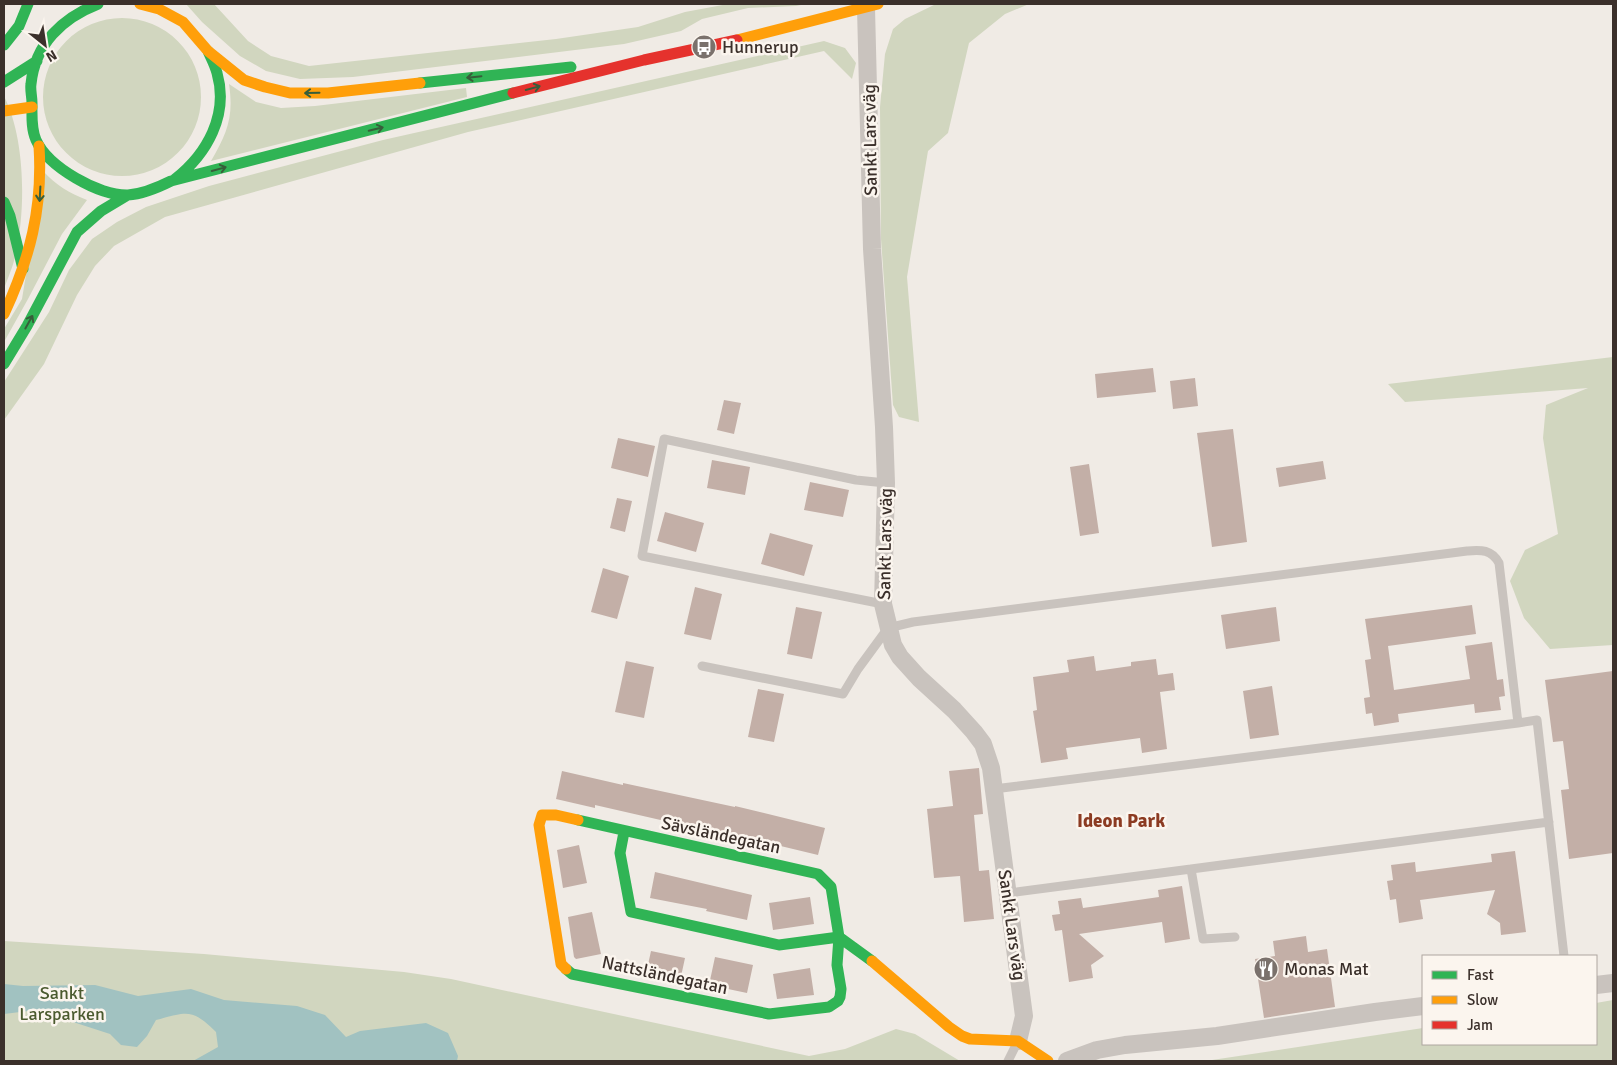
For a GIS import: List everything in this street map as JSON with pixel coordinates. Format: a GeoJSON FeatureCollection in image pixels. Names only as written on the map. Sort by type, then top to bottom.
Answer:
{"type":"FeatureCollection","features":[{"type":"Feature","properties":{"kind":"main road"},"geometry":{"type":"LineString","coordinates":[[4,45],[26,14],[28,4]]}},
{"type":"Feature","properties":{"kind":"main road"},"geometry":{"type":"LineString","coordinates":[[4,314],[23,269],[35,231],[39,206],[41,166],[39,146],[35,137],[31,84],[37,61],[47,40],[62,22],[82,9],[98,4]]}},
{"type":"Feature","properties":{"kind":"main road"},"geometry":{"type":"LineString","coordinates":[[140,4],[159,9],[183,22],[208,51],[244,80],[290,94],[328,93],[644,60]]}},
{"type":"Feature","properties":{"kind":"main road"},"geometry":{"type":"LineString","coordinates":[[171,181],[644,60],[737,40],[872,6]]}},
{"type":"Feature","properties":{"kind":"main road"},"geometry":{"type":"LineString","coordinates":[[4,364],[27,326],[77,232],[101,211],[126,196],[151,191],[171,181],[191,166],[206,146],[216,124],[220,99],[217,74],[208,51]]}},
{"type":"Feature","properties":{"kind":"main road"},"geometry":{"type":"LineString","coordinates":[[4,82],[37,61]]}},
{"type":"Feature","properties":{"kind":"main road"},"geometry":{"type":"LineString","coordinates":[[4,111],[32,107]]}},
{"type":"Feature","properties":{"kind":"main road"},"geometry":{"type":"LineString","coordinates":[[39,146],[65,172],[104,190],[126,196]]}},
{"type":"Feature","properties":{"kind":"main road"},"geometry":{"type":"LineString","coordinates":[[4,202],[10,216],[23,269]]}},
{"type":"Feature","properties":{"kind":"main road","name":"Sävsländegatan"},"geometry":{"type":"LineString","coordinates":[[538,825],[542,815],[556,815],[624,832],[818,874],[831,888],[839,936]]}},
{"type":"Feature","properties":{"kind":"main road","name":"Nattsländegatan"},"geometry":{"type":"LineString","coordinates":[[538,825],[562,964],[572,974],[769,1014],[829,1007],[838,1001],[840,997],[841,989],[836,965],[839,936]]}},
{"type":"Feature","properties":{"kind":"main road"},"geometry":{"type":"LineString","coordinates":[[624,832],[620,854],[631,912],[778,945],[839,936],[866,955],[949,1027],[962,1036],[978,1040],[1018,1041],[1048,1061]]}},
{"type":"Feature","properties":{"kind":"street","name":"Sankt Lars väg"},"geometry":{"type":"LineString","coordinates":[[872,6],[872,249],[886,483],[883,604],[893,644],[900,656],[919,678],[954,710],[983,744],[991,768],[1024,1016],[1018,1041]]}},
{"type":"Feature","properties":{"kind":"street"},"geometry":{"type":"LineString","coordinates":[[1597,985],[1613,983]]}},
{"type":"Feature","properties":{"kind":"street"},"geometry":{"type":"LineString","coordinates":[[1067,1061],[1097,1050],[1125,1045],[1217,1036],[1422,1006]]}},
{"type":"Feature","properties":{"kind":"lane"},"geometry":{"type":"LineString","coordinates":[[883,604],[642,556],[664,439],[856,480],[886,483]]}},
{"type":"Feature","properties":{"kind":"lane"},"geometry":{"type":"LineString","coordinates":[[702,666],[843,694],[858,669],[888,628],[913,622],[1486,550],[1496,556],[1499,563],[1518,723]]}},
{"type":"Feature","properties":{"kind":"lane"},"geometry":{"type":"LineString","coordinates":[[994,789],[1538,720],[1564,955]]}},
{"type":"Feature","properties":{"kind":"lane"},"geometry":{"type":"LineString","coordinates":[[1008,894],[1549,822]]}},
{"type":"Feature","properties":{"kind":"lane"},"geometry":{"type":"LineString","coordinates":[[1191,869],[1203,939],[1235,937]]}},
{"type":"Feature","properties":{"kind":"lane"},"geometry":{"type":"LineString","coordinates":[[1008,1061],[1018,1041]]}},
{"type":"Feature","properties":{"kind":"green space"},"geometry":{"type":"Polygon","coordinates":[[[186,4],[214,4],[248,41],[271,56],[309,66],[556,39],[638,27],[685,12],[728,4],[806,4],[748,8],[702,19],[681,31],[624,44],[353,77],[300,79],[266,71],[240,56],[202,22],[186,4]]]}},
{"type":"Feature","properties":{"kind":"green space"},"geometry":{"type":"Polygon","coordinates":[[[936,4],[1029,4],[1005,14],[969,43],[948,133],[928,151],[907,277],[919,422],[899,417],[893,405],[881,239],[880,107],[885,54],[893,29],[905,19],[936,4]]]}},
{"type":"Feature","properties":{"kind":"green space"},"geometry":{"type":"Polygon","coordinates":[[[114,18],[130,18],[145,21],[159,27],[178,41],[188,53],[198,74],[201,97],[198,120],[188,141],[178,153],[166,163],[145,173],[130,176],[114,176],[99,173],[78,163],[56,141],[46,120],[43,105],[43,89],[46,74],[56,53],[78,31],[99,21],[114,18]]]}},
{"type":"Feature","properties":{"kind":"green space"},"geometry":{"type":"Polygon","coordinates":[[[824,41],[845,48],[856,63],[852,79],[824,51],[468,132],[165,217],[114,246],[95,266],[77,295],[44,364],[4,420],[4,382],[49,312],[69,270],[92,239],[117,222],[146,207],[209,186],[383,140],[824,41]]]}},
{"type":"Feature","properties":{"kind":"green space"},"geometry":{"type":"Polygon","coordinates":[[[229,84],[256,102],[281,108],[315,106],[466,88],[467,97],[211,161],[228,124],[231,106],[229,84]]]}},
{"type":"Feature","properties":{"kind":"green space"},"geometry":{"type":"Polygon","coordinates":[[[4,96],[11,113],[20,152],[22,194],[16,252],[4,289],[4,96]]]}},
{"type":"Feature","properties":{"kind":"green space"},"geometry":{"type":"Polygon","coordinates":[[[43,171],[63,188],[87,200],[62,234],[4,342],[4,329],[22,299],[43,171]]]}},
{"type":"Feature","properties":{"kind":"green space"},"geometry":{"type":"Polygon","coordinates":[[[1613,357],[1613,645],[1550,649],[1524,618],[1510,581],[1525,550],[1558,534],[1543,438],[1546,405],[1588,388],[1405,402],[1388,384],[1613,357]]]}},
{"type":"Feature","properties":{"kind":"green space","name":"Sankt Larsparken"},"geometry":{"type":"Polygon","coordinates":[[[4,941],[204,954],[404,972],[451,979],[809,1056],[845,1049],[896,1029],[915,1034],[960,1061],[4,1061],[4,941]]]}},
{"type":"Feature","properties":{"kind":"green space"},"geometry":{"type":"Polygon","coordinates":[[[1613,1000],[1613,1061],[1168,1061],[1212,1060],[1422,1028],[1422,1045],[1597,1045],[1597,1003],[1613,1000]]]}},
{"type":"Feature","properties":{"kind":"water"},"geometry":{"type":"Polygon","coordinates":[[[4,984],[23,986],[95,985],[138,996],[191,989],[224,1000],[297,1006],[325,1015],[346,1037],[360,1031],[426,1023],[448,1033],[458,1056],[457,1061],[193,1061],[218,1047],[216,1032],[208,1024],[195,1016],[182,1014],[156,1020],[147,1036],[137,1047],[121,1045],[110,1034],[36,1010],[4,1014],[4,984]]]}},
{"type":"Feature","properties":{"kind":"building"},"geometry":{"type":"Polygon","coordinates":[[[1153,368],[1156,392],[1097,398],[1095,374],[1153,368]]]}},
{"type":"Feature","properties":{"kind":"building"},"geometry":{"type":"Polygon","coordinates":[[[1195,378],[1198,406],[1173,409],[1170,381],[1195,378]]]}},
{"type":"Feature","properties":{"kind":"building"},"geometry":{"type":"Polygon","coordinates":[[[724,400],[741,403],[734,434],[717,430],[724,400]]]}},
{"type":"Feature","properties":{"kind":"building"},"geometry":{"type":"Polygon","coordinates":[[[1233,429],[1247,542],[1212,547],[1197,433],[1233,429]]]}},
{"type":"Feature","properties":{"kind":"building"},"geometry":{"type":"Polygon","coordinates":[[[618,438],[655,446],[648,477],[611,468],[618,438]]]}},
{"type":"Feature","properties":{"kind":"building"},"geometry":{"type":"Polygon","coordinates":[[[712,460],[750,467],[745,495],[707,488],[712,460]]]}},
{"type":"Feature","properties":{"kind":"building"},"geometry":{"type":"Polygon","coordinates":[[[1323,461],[1326,479],[1279,487],[1276,468],[1323,461]]]}},
{"type":"Feature","properties":{"kind":"building"},"geometry":{"type":"Polygon","coordinates":[[[1089,464],[1099,533],[1080,536],[1070,467],[1089,464]]]}},
{"type":"Feature","properties":{"kind":"building"},"geometry":{"type":"Polygon","coordinates":[[[810,482],[849,490],[843,517],[804,510],[810,482]]]}},
{"type":"Feature","properties":{"kind":"building"},"geometry":{"type":"Polygon","coordinates":[[[617,498],[632,501],[625,532],[610,528],[617,498]]]}},
{"type":"Feature","properties":{"kind":"building"},"geometry":{"type":"Polygon","coordinates":[[[665,512],[704,523],[696,552],[657,541],[665,512]]]}},
{"type":"Feature","properties":{"kind":"building"},"geometry":{"type":"Polygon","coordinates":[[[770,533],[813,545],[804,576],[761,564],[770,533]]]}},
{"type":"Feature","properties":{"kind":"building"},"geometry":{"type":"Polygon","coordinates":[[[603,568],[629,576],[617,619],[591,612],[603,568]]]}},
{"type":"Feature","properties":{"kind":"building"},"geometry":{"type":"Polygon","coordinates":[[[695,587],[722,594],[711,640],[684,634],[695,587]]]}},
{"type":"Feature","properties":{"kind":"building"},"geometry":{"type":"Polygon","coordinates":[[[1472,605],[1476,634],[1388,646],[1394,690],[1470,679],[1465,646],[1492,642],[1497,680],[1503,679],[1505,696],[1499,697],[1501,710],[1475,713],[1474,704],[1398,714],[1399,722],[1374,726],[1372,713],[1366,714],[1364,698],[1370,697],[1365,660],[1371,659],[1365,619],[1472,605]]]}},
{"type":"Feature","properties":{"kind":"building"},"geometry":{"type":"Polygon","coordinates":[[[796,607],[822,612],[812,659],[787,654],[796,607]]]}},
{"type":"Feature","properties":{"kind":"building"},"geometry":{"type":"Polygon","coordinates":[[[1276,607],[1280,641],[1226,649],[1221,615],[1276,607]]]}},
{"type":"Feature","properties":{"kind":"building"},"geometry":{"type":"Polygon","coordinates":[[[1094,656],[1096,671],[1131,666],[1131,662],[1156,659],[1158,675],[1173,673],[1175,690],[1160,692],[1167,749],[1142,753],[1140,738],[1066,748],[1068,759],[1041,763],[1033,711],[1037,710],[1033,677],[1069,672],[1067,660],[1094,656]]]}},
{"type":"Feature","properties":{"kind":"building"},"geometry":{"type":"Polygon","coordinates":[[[626,661],[654,667],[644,718],[615,712],[626,661]]]}},
{"type":"Feature","properties":{"kind":"building"},"geometry":{"type":"Polygon","coordinates":[[[1613,671],[1613,853],[1569,859],[1561,790],[1569,789],[1563,741],[1553,742],[1545,680],[1613,671]]]}},
{"type":"Feature","properties":{"kind":"building"},"geometry":{"type":"Polygon","coordinates":[[[1272,686],[1279,735],[1250,739],[1243,691],[1272,686]]]}},
{"type":"Feature","properties":{"kind":"building"},"geometry":{"type":"Polygon","coordinates":[[[758,689],[784,694],[774,742],[748,737],[758,689]]]}},
{"type":"Feature","properties":{"kind":"building"},"geometry":{"type":"Polygon","coordinates":[[[979,768],[983,814],[974,815],[979,871],[989,870],[994,919],[964,922],[960,876],[934,878],[927,809],[953,806],[949,771],[979,768]]]}},
{"type":"Feature","properties":{"kind":"building"},"geometry":{"type":"Polygon","coordinates":[[[562,771],[623,785],[623,783],[735,806],[825,828],[818,855],[714,830],[713,832],[595,805],[595,808],[556,799],[562,771]]]}},
{"type":"Feature","properties":{"kind":"building"},"geometry":{"type":"Polygon","coordinates":[[[579,845],[587,883],[563,888],[557,850],[579,845]]]}},
{"type":"Feature","properties":{"kind":"building"},"geometry":{"type":"Polygon","coordinates":[[[1515,851],[1526,932],[1501,935],[1500,923],[1487,914],[1495,890],[1420,900],[1423,919],[1399,923],[1396,899],[1390,900],[1387,881],[1393,880],[1391,865],[1415,862],[1416,872],[1492,862],[1491,854],[1515,851]]]}},
{"type":"Feature","properties":{"kind":"building"},"geometry":{"type":"Polygon","coordinates":[[[655,872],[752,895],[747,920],[706,911],[707,909],[650,898],[655,872]]]}},
{"type":"Feature","properties":{"kind":"building"},"geometry":{"type":"Polygon","coordinates":[[[1182,886],[1190,939],[1165,943],[1162,922],[1079,934],[1104,956],[1091,965],[1093,978],[1069,982],[1062,930],[1055,931],[1052,915],[1060,914],[1058,901],[1081,898],[1083,908],[1159,897],[1158,890],[1182,886]]]}},
{"type":"Feature","properties":{"kind":"building"},"geometry":{"type":"Polygon","coordinates":[[[810,897],[814,924],[773,930],[769,903],[810,897]]]}},
{"type":"Feature","properties":{"kind":"building"},"geometry":{"type":"Polygon","coordinates":[[[592,912],[601,954],[576,959],[574,957],[568,917],[592,912]]]}},
{"type":"Feature","properties":{"kind":"building"},"geometry":{"type":"Polygon","coordinates":[[[1306,936],[1308,952],[1327,949],[1335,1007],[1264,1018],[1255,959],[1275,956],[1273,941],[1306,936]]]}},
{"type":"Feature","properties":{"kind":"building"},"geometry":{"type":"Polygon","coordinates":[[[651,951],[685,958],[680,981],[646,974],[651,951]]]}},
{"type":"Feature","properties":{"kind":"building"},"geometry":{"type":"Polygon","coordinates":[[[715,957],[753,965],[747,993],[709,985],[715,957]]]}},
{"type":"Feature","properties":{"kind":"building"},"geometry":{"type":"Polygon","coordinates":[[[810,968],[814,995],[777,999],[773,974],[810,968]]]}},
{"type":"Feature","properties":{"kind":"traffic: fast"},"geometry":{"type":"LineString","coordinates":[[4,45],[19,26],[28,4]]}},
{"type":"Feature","properties":{"kind":"traffic: fast"},"geometry":{"type":"LineString","coordinates":[[98,4],[62,25],[44,45],[38,57],[31,86],[33,127],[34,136],[42,150],[63,170],[89,185],[116,194],[128,195],[139,193],[171,181],[513,93]]}},
{"type":"Feature","properties":{"kind":"traffic: fast"},"geometry":{"type":"LineString","coordinates":[[175,179],[197,158],[206,146],[217,118],[220,104],[220,89],[216,70],[208,51]]}},
{"type":"Feature","properties":{"kind":"traffic: fast"},"geometry":{"type":"LineString","coordinates":[[4,82],[37,61]]}},
{"type":"Feature","properties":{"kind":"traffic: fast"},"geometry":{"type":"LineString","coordinates":[[420,83],[571,67]]}},
{"type":"Feature","properties":{"kind":"traffic: fast"},"geometry":{"type":"LineString","coordinates":[[4,364],[27,326],[77,232],[101,211],[126,196]]}},
{"type":"Feature","properties":{"kind":"traffic: fast"},"geometry":{"type":"LineString","coordinates":[[4,202],[10,216],[23,269]]}},
{"type":"Feature","properties":{"kind":"traffic: fast"},"geometry":{"type":"LineString","coordinates":[[578,820],[818,874],[831,887],[839,937],[872,961]]}},
{"type":"Feature","properties":{"kind":"traffic: fast"},"geometry":{"type":"LineString","coordinates":[[566,969],[572,974],[769,1014],[829,1007],[838,1001],[840,997],[841,989],[837,965],[839,937],[779,945],[631,912],[620,853],[624,832]]}},
{"type":"Feature","properties":{"kind":"traffic: slow"},"geometry":{"type":"LineString","coordinates":[[140,4],[159,9],[183,22],[208,51],[244,80],[265,87],[290,93],[328,93],[420,83]]}},
{"type":"Feature","properties":{"kind":"traffic: slow"},"geometry":{"type":"LineString","coordinates":[[737,40],[878,4]]}},
{"type":"Feature","properties":{"kind":"traffic: slow"},"geometry":{"type":"LineString","coordinates":[[4,111],[32,107]]}},
{"type":"Feature","properties":{"kind":"traffic: slow"},"geometry":{"type":"LineString","coordinates":[[4,314],[21,273],[33,232],[39,191],[39,146]]}},
{"type":"Feature","properties":{"kind":"traffic: slow"},"geometry":{"type":"LineString","coordinates":[[566,969],[561,964],[539,825],[542,815],[556,815],[578,820]]}},
{"type":"Feature","properties":{"kind":"traffic: slow"},"geometry":{"type":"LineString","coordinates":[[872,961],[962,1036],[970,1039],[1018,1041],[1048,1061]]}},
{"type":"Feature","properties":{"kind":"traffic: jam"},"geometry":{"type":"LineString","coordinates":[[513,93],[644,60],[737,40]]}},
{"type":"Feature","properties":{"kind":"place","name":"Hunnerup"},"geometry":{"type":"Point","coordinates":[704,47]}},
{"type":"Feature","properties":{"kind":"place","name":"Monas Mat"},"geometry":{"type":"Point","coordinates":[1266,969]}},
{"type":"Feature","properties":{"kind":"district","name":"Ideon Park"},"geometry":{"type":"Point","coordinates":[1121,820]}}]}
